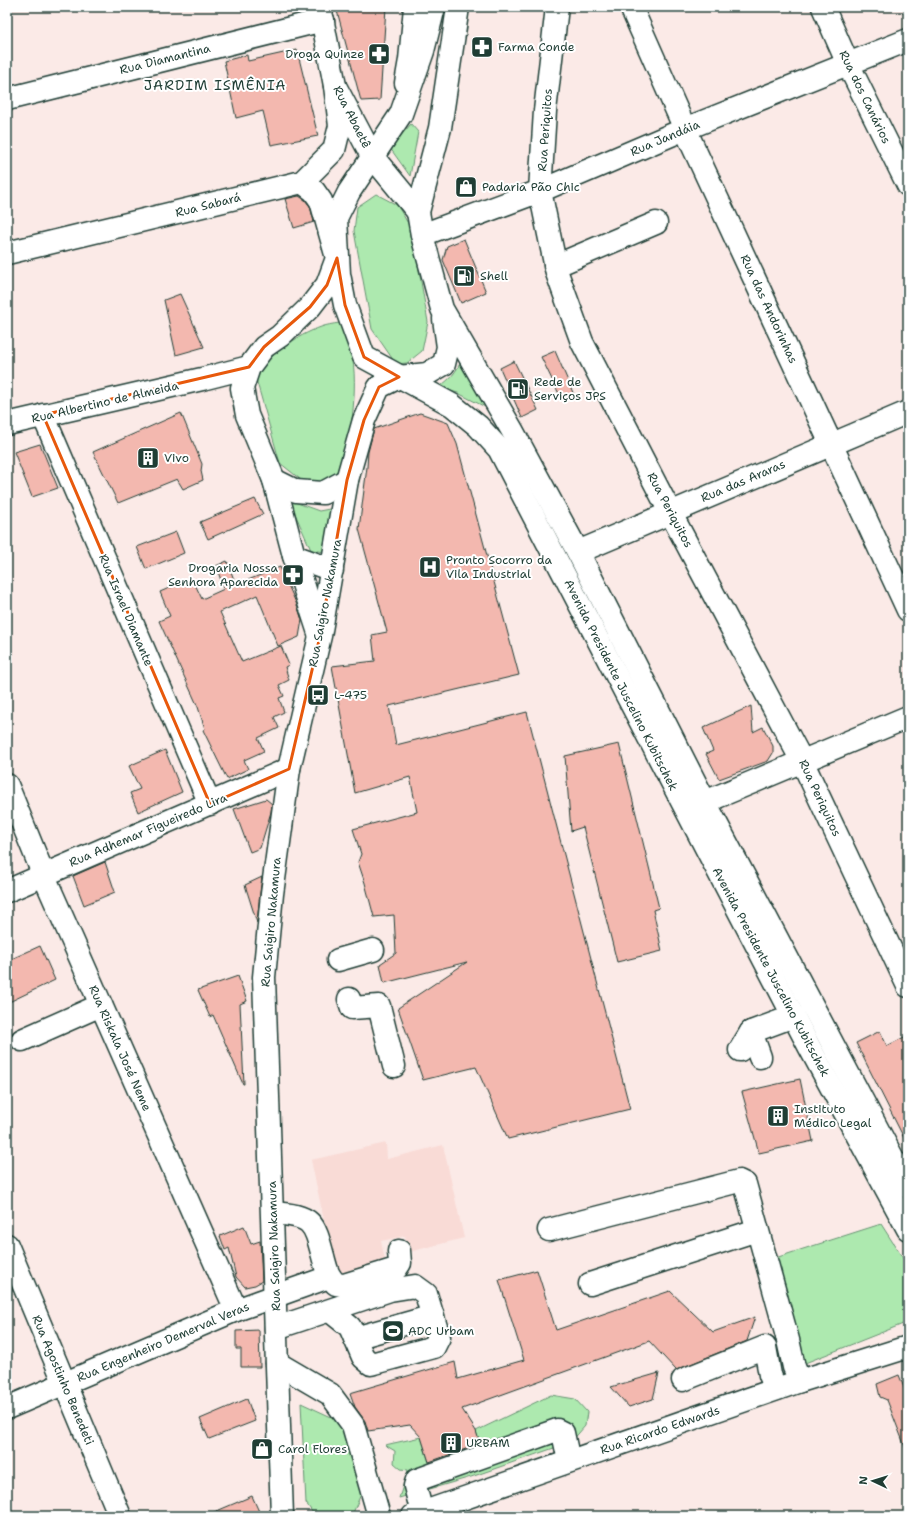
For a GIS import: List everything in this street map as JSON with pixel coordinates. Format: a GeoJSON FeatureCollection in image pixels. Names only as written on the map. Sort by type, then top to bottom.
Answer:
{"type":"FeatureCollection","features":[{"type":"Feature","properties":{"kind":"street"},"geometry":{"type":"LineString","coordinates":[[401,114],[410,60],[415,7]]}},
{"type":"Feature","properties":{"kind":"street","name":"Avenida Presidente Juscelino Kubitschek"},"geometry":{"type":"LineString","coordinates":[[434,7],[423,51],[401,114],[349,192],[336,218],[337,258],[344,305],[364,357],[452,405],[478,426],[499,449],[794,1016],[908,1230]]}},
{"type":"Feature","properties":{"kind":"street","name":"Avenida Presidente Juscelino Kubitschek"},"geometry":{"type":"LineString","coordinates":[[458,7],[440,128],[418,212],[422,235],[442,309],[512,430],[578,552],[705,802],[908,1187]]}},
{"type":"Feature","properties":{"kind":"street","name":"Rua Periquitos"},"geometry":{"type":"LineString","coordinates":[[557,7],[545,111],[540,192],[555,266],[582,342],[802,761],[908,986]]}},
{"type":"Feature","properties":{"kind":"street","name":"Rua das Andorinhas"},"geometry":{"type":"LineString","coordinates":[[631,7],[685,129],[832,443],[908,610]]}},
{"type":"Feature","properties":{"kind":"street","name":"Rua dos Canários"},"geometry":{"type":"LineString","coordinates":[[823,7],[848,64],[908,185]]}},
{"type":"Feature","properties":{"kind":"street","name":"Rua Abaetê"},"geometry":{"type":"LineString","coordinates":[[322,14],[335,86],[372,156],[418,212]]}},
{"type":"Feature","properties":{"kind":"street","name":"Rua Diamantina"},"geometry":{"type":"LineString","coordinates":[[7,99],[322,14]]}},
{"type":"Feature","properties":{"kind":"street","name":"Rua Jandáia"},"geometry":{"type":"LineString","coordinates":[[422,235],[540,192],[685,129],[908,40]]}},
{"type":"Feature","properties":{"kind":"street"},"geometry":{"type":"LineString","coordinates":[[320,636],[294,556],[274,480],[247,415],[242,388],[249,367],[264,346],[280,336],[310,306],[327,285],[337,258],[320,201],[314,191],[302,182],[334,150],[340,126],[335,86]]}},
{"type":"Feature","properties":{"kind":"street","name":"Rua Sabará"},"geometry":{"type":"LineString","coordinates":[[7,253],[302,182]]}},
{"type":"Feature","properties":{"kind":"street"},"geometry":{"type":"LineString","coordinates":[[555,266],[656,223]]}},
{"type":"Feature","properties":{"kind":"street","name":"Rua Saigiro Nakamura"},"geometry":{"type":"LineString","coordinates":[[282,1516],[276,1296],[264,977],[272,894],[289,769],[320,636],[347,480],[364,420],[379,387],[400,378],[426,374],[444,364],[448,347],[442,309]]}},
{"type":"Feature","properties":{"kind":"street","name":"Rua Albertino de Almeida"},"geometry":{"type":"LineString","coordinates":[[7,424],[249,367]]}},
{"type":"Feature","properties":{"kind":"street","name":"Rua Albertino de Almeida"},"geometry":{"type":"LineString","coordinates":[[202,379],[242,388]]}},
{"type":"Feature","properties":{"kind":"street","name":"Rua das Araras"},"geometry":{"type":"LineString","coordinates":[[578,552],[908,412]]}},
{"type":"Feature","properties":{"kind":"street","name":"Rua Israel Diamante"},"geometry":{"type":"LineString","coordinates":[[43,415],[210,804]]}},
{"type":"Feature","properties":{"kind":"street"},"geometry":{"type":"LineString","coordinates":[[274,480],[296,491],[323,493],[347,480]]}},
{"type":"Feature","properties":{"kind":"street"},"geometry":{"type":"LineString","coordinates":[[294,556],[332,570]]}},
{"type":"Feature","properties":{"kind":"street"},"geometry":{"type":"LineString","coordinates":[[705,802],[908,718]]}},
{"type":"Feature","properties":{"kind":"street","name":"Rua Adhemar Figueiredo Lira"},"geometry":{"type":"LineString","coordinates":[[7,891],[289,769]]}},
{"type":"Feature","properties":{"kind":"street","name":"Rua Riskala José Neme"},"geometry":{"type":"LineString","coordinates":[[7,785],[44,876],[236,1310]]}},
{"type":"Feature","properties":{"kind":"street"},"geometry":{"type":"LineString","coordinates":[[338,960],[373,950]]}},
{"type":"Feature","properties":{"kind":"street"},"geometry":{"type":"LineString","coordinates":[[349,999],[352,1008],[379,1006],[394,1066]]}},
{"type":"Feature","properties":{"kind":"street"},"geometry":{"type":"LineString","coordinates":[[22,1040],[101,1005]]}},
{"type":"Feature","properties":{"kind":"street"},"geometry":{"type":"LineString","coordinates":[[760,1057],[745,1041],[794,1016]]}},
{"type":"Feature","properties":{"kind":"street"},"geometry":{"type":"LineString","coordinates":[[549,1230],[739,1181],[744,1184],[788,1340],[794,1367],[800,1381]]}},
{"type":"Feature","properties":{"kind":"street"},"geometry":{"type":"LineString","coordinates":[[273,1213],[292,1214],[301,1217],[308,1221],[316,1229],[329,1277],[336,1284],[344,1285],[396,1269],[400,1262],[399,1251]]}},
{"type":"Feature","properties":{"kind":"street"},"geometry":{"type":"LineString","coordinates":[[590,1284],[757,1230]]}},
{"type":"Feature","properties":{"kind":"street","name":"Rua Agostinho Benedeti"},"geometry":{"type":"LineString","coordinates":[[7,1245],[120,1516]]}},
{"type":"Feature","properties":{"kind":"street","name":"Rua Engenheiro Demerval Veras"},"geometry":{"type":"LineString","coordinates":[[7,1408],[236,1310],[329,1277]]}},
{"type":"Feature","properties":{"kind":"street"},"geometry":{"type":"LineString","coordinates":[[276,1328],[330,1310],[390,1290],[415,1286],[426,1294],[439,1337],[434,1348],[371,1364],[363,1357],[350,1327],[330,1310]]}},
{"type":"Feature","properties":{"kind":"street"},"geometry":{"type":"LineString","coordinates":[[355,1338],[433,1316]]}},
{"type":"Feature","properties":{"kind":"street"},"geometry":{"type":"LineString","coordinates":[[683,1380],[765,1347],[788,1340]]}},
{"type":"Feature","properties":{"kind":"street"},"geometry":{"type":"LineString","coordinates":[[765,1347],[770,1375],[776,1389]]}},
{"type":"Feature","properties":{"kind":"street","name":"Rua Ricardo Edwards"},"geometry":{"type":"LineString","coordinates":[[417,1514],[776,1389],[908,1347]]}},
{"type":"Feature","properties":{"kind":"street"},"geometry":{"type":"LineString","coordinates":[[277,1363],[330,1394],[353,1425],[379,1516]]}},
{"type":"Feature","properties":{"kind":"street"},"geometry":{"type":"LineString","coordinates":[[417,1514],[415,1486],[417,1480],[557,1430],[564,1433],[569,1462]]}},
{"type":"Feature","properties":{"kind":"highlighted area"},"geometry":{"type":"Polygon","coordinates":[[[337,258],[345,305],[364,357],[399,377],[379,387],[364,420],[347,480],[320,636],[289,769],[210,804],[43,415],[249,367],[264,347],[310,307],[327,285],[337,258]]]}},
{"type":"Feature","properties":{"kind":"shaded area"},"geometry":{"type":"Polygon","coordinates":[[[386,1143],[387,1159],[443,1145],[464,1238],[409,1252],[405,1236],[381,1241],[386,1265],[336,1276],[311,1160],[386,1143]]]}},
{"type":"Feature","properties":{"kind":"green space"},"geometry":{"type":"Polygon","coordinates":[[[411,124],[418,132],[410,176],[390,148],[411,124]]]}},
{"type":"Feature","properties":{"kind":"green space"},"geometry":{"type":"Polygon","coordinates":[[[376,194],[397,205],[412,230],[428,322],[422,351],[407,363],[396,364],[372,329],[354,231],[357,207],[376,194]]]}},
{"type":"Feature","properties":{"kind":"green space"},"geometry":{"type":"Polygon","coordinates":[[[339,323],[349,342],[354,373],[353,407],[344,473],[310,487],[280,463],[256,379],[260,370],[283,347],[302,335],[327,325],[339,323]]]}},
{"type":"Feature","properties":{"kind":"green space"},"geometry":{"type":"Polygon","coordinates":[[[462,359],[493,411],[458,393],[438,388],[452,375],[462,359]]]}},
{"type":"Feature","properties":{"kind":"green space"},"geometry":{"type":"Polygon","coordinates":[[[289,500],[319,511],[340,507],[333,553],[311,550],[289,500]]]}},
{"type":"Feature","properties":{"kind":"green space"},"geometry":{"type":"Polygon","coordinates":[[[881,1224],[908,1266],[908,1322],[805,1363],[772,1259],[881,1224]]]}},
{"type":"Feature","properties":{"kind":"green space"},"geometry":{"type":"Polygon","coordinates":[[[551,1395],[575,1399],[587,1412],[585,1426],[571,1442],[471,1477],[399,1498],[408,1470],[401,1469],[394,1463],[395,1451],[385,1445],[421,1437],[430,1466],[481,1449],[476,1431],[551,1395]]]}},
{"type":"Feature","properties":{"kind":"green space"},"geometry":{"type":"Polygon","coordinates":[[[301,1403],[340,1421],[361,1494],[353,1513],[349,1516],[315,1516],[306,1503],[301,1403]]]}},
{"type":"Feature","properties":{"kind":"building"},"geometry":{"type":"Polygon","coordinates":[[[336,7],[386,7],[380,100],[361,101],[336,7]]]}},
{"type":"Feature","properties":{"kind":"building"},"geometry":{"type":"Polygon","coordinates":[[[297,50],[318,136],[271,145],[263,111],[236,118],[224,61],[247,55],[248,61],[297,50]]]}},
{"type":"Feature","properties":{"kind":"building"},"geometry":{"type":"Polygon","coordinates":[[[299,196],[310,206],[314,222],[294,228],[285,199],[299,196]]]}},
{"type":"Feature","properties":{"kind":"building","name":"Shell"},"geometry":{"type":"Polygon","coordinates":[[[464,239],[486,292],[461,303],[443,260],[447,246],[464,239]]]}},
{"type":"Feature","properties":{"kind":"building"},"geometry":{"type":"Polygon","coordinates":[[[180,294],[204,347],[176,355],[164,300],[180,294]]]}},
{"type":"Feature","properties":{"kind":"building","name":"Rede de Serviços JPS"},"geometry":{"type":"Polygon","coordinates":[[[555,351],[574,395],[562,400],[541,357],[555,351]]]}},
{"type":"Feature","properties":{"kind":"building","name":"Rede de Serviços JPS"},"geometry":{"type":"Polygon","coordinates":[[[514,361],[538,410],[522,418],[500,368],[514,361]]]}},
{"type":"Feature","properties":{"kind":"building","name":"Vivo"},"geometry":{"type":"Polygon","coordinates":[[[181,413],[202,464],[201,471],[203,480],[183,489],[177,479],[118,503],[93,452],[181,413]]]}},
{"type":"Feature","properties":{"kind":"building"},"geometry":{"type":"Polygon","coordinates":[[[420,413],[448,423],[457,444],[519,675],[389,706],[396,745],[527,712],[630,1109],[508,1139],[476,1067],[423,1080],[398,1008],[467,962],[384,983],[380,964],[396,953],[394,915],[374,917],[358,862],[361,854],[353,829],[417,812],[410,777],[355,793],[332,666],[375,661],[372,635],[387,632],[359,529],[368,452],[374,429],[420,413]]]}},
{"type":"Feature","properties":{"kind":"building"},"geometry":{"type":"Polygon","coordinates":[[[40,444],[58,488],[32,497],[14,452],[40,444]]]}},
{"type":"Feature","properties":{"kind":"building"},"geometry":{"type":"Polygon","coordinates":[[[255,499],[263,514],[208,539],[200,522],[255,499]]]}},
{"type":"Feature","properties":{"kind":"building"},"geometry":{"type":"Polygon","coordinates":[[[176,532],[184,553],[146,569],[137,547],[176,532]]]}},
{"type":"Feature","properties":{"kind":"building"},"geometry":{"type":"Polygon","coordinates":[[[227,561],[236,585],[280,567],[302,620],[299,637],[278,646],[257,595],[220,612],[242,662],[281,646],[289,665],[285,667],[289,680],[279,685],[284,696],[279,698],[284,712],[274,717],[279,728],[258,738],[264,751],[244,760],[248,769],[227,779],[203,730],[205,729],[198,707],[159,621],[170,616],[160,592],[192,578],[202,599],[224,589],[216,566],[227,561]]]}},
{"type":"Feature","properties":{"kind":"building"},"geometry":{"type":"Polygon","coordinates":[[[751,706],[753,732],[763,727],[773,746],[773,753],[768,761],[719,779],[706,754],[713,751],[703,728],[751,706]]]}},
{"type":"Feature","properties":{"kind":"building"},"geometry":{"type":"Polygon","coordinates":[[[619,744],[659,908],[653,910],[662,951],[617,962],[583,827],[571,831],[565,756],[619,744]]]}},
{"type":"Feature","properties":{"kind":"building"},"geometry":{"type":"Polygon","coordinates":[[[165,750],[182,792],[138,812],[130,793],[140,789],[129,766],[165,750]]]}},
{"type":"Feature","properties":{"kind":"building"},"geometry":{"type":"Polygon","coordinates":[[[266,799],[272,804],[271,812],[260,848],[250,852],[234,809],[266,799]]]}},
{"type":"Feature","properties":{"kind":"building"},"geometry":{"type":"Polygon","coordinates":[[[105,862],[115,892],[84,905],[73,876],[105,862]]]}},
{"type":"Feature","properties":{"kind":"building"},"geometry":{"type":"Polygon","coordinates":[[[262,877],[260,893],[257,923],[245,885],[262,877]]]}},
{"type":"Feature","properties":{"kind":"building"},"geometry":{"type":"Polygon","coordinates":[[[40,946],[55,980],[7,1003],[7,961],[40,946]]]}},
{"type":"Feature","properties":{"kind":"building"},"geometry":{"type":"Polygon","coordinates":[[[238,976],[247,1001],[240,1004],[244,1084],[213,1015],[210,1017],[198,990],[238,976]]]}},
{"type":"Feature","properties":{"kind":"building"},"geometry":{"type":"Polygon","coordinates":[[[880,1031],[887,1046],[908,1035],[908,1146],[856,1043],[880,1031]]]}},
{"type":"Feature","properties":{"kind":"building","name":"Instituto Médico Legal"},"geometry":{"type":"Polygon","coordinates":[[[800,1079],[813,1141],[759,1153],[742,1092],[800,1079]]]}},
{"type":"Feature","properties":{"kind":"building"},"geometry":{"type":"Polygon","coordinates":[[[244,1226],[251,1244],[260,1241],[262,1281],[255,1285],[245,1287],[236,1277],[229,1248],[225,1250],[220,1236],[244,1226]]]}},
{"type":"Feature","properties":{"kind":"building"},"geometry":{"type":"Polygon","coordinates":[[[537,1270],[556,1330],[670,1291],[713,1332],[755,1317],[747,1341],[676,1370],[649,1341],[462,1409],[476,1431],[480,1444],[429,1462],[421,1437],[410,1425],[368,1431],[365,1421],[355,1407],[350,1393],[455,1362],[458,1379],[524,1360],[499,1280],[537,1270]]]}},
{"type":"Feature","properties":{"kind":"building"},"geometry":{"type":"Polygon","coordinates":[[[259,1330],[260,1367],[241,1367],[241,1349],[236,1349],[236,1331],[259,1330]]]}},
{"type":"Feature","properties":{"kind":"building"},"geometry":{"type":"Polygon","coordinates":[[[659,1373],[653,1399],[629,1407],[611,1387],[659,1373]]]}},
{"type":"Feature","properties":{"kind":"building"},"geometry":{"type":"Polygon","coordinates":[[[899,1375],[908,1398],[907,1452],[887,1400],[880,1397],[877,1384],[899,1375]]]}},
{"type":"Feature","properties":{"kind":"building"},"geometry":{"type":"Polygon","coordinates":[[[247,1399],[255,1421],[209,1439],[200,1419],[247,1399]]]}},
{"type":"Feature","properties":{"kind":"building"},"geometry":{"type":"Polygon","coordinates":[[[252,1496],[261,1516],[205,1516],[252,1496]]]}},
{"type":"Feature","properties":{"kind":"place","name":"Farma Conde"},"geometry":{"type":"Point","coordinates":[482,47]}},
{"type":"Feature","properties":{"kind":"place","name":"Droga Quinze"},"geometry":{"type":"Point","coordinates":[379,54]}},
{"type":"Feature","properties":{"kind":"place","name":"Padaria Pão Chic"},"geometry":{"type":"Point","coordinates":[466,187]}},
{"type":"Feature","properties":{"kind":"place","name":"Shell"},"geometry":{"type":"Point","coordinates":[464,276]}},
{"type":"Feature","properties":{"kind":"place","name":"Rede de Serviços JPS"},"geometry":{"type":"Point","coordinates":[518,389]}},
{"type":"Feature","properties":{"kind":"place","name":"Vivo"},"geometry":{"type":"Point","coordinates":[148,458]}},
{"type":"Feature","properties":{"kind":"place","name":"Pronto Socorro da Vila Industrial"},"geometry":{"type":"Point","coordinates":[430,567]}},
{"type":"Feature","properties":{"kind":"place","name":"Drogaria Nossa Senhora Aparecida"},"geometry":{"type":"Point","coordinates":[293,575]}},
{"type":"Feature","properties":{"kind":"place","name":"L-475"},"geometry":{"type":"Point","coordinates":[318,695]}},
{"type":"Feature","properties":{"kind":"place","name":"Instituto Médico Legal"},"geometry":{"type":"Point","coordinates":[778,1116]}},
{"type":"Feature","properties":{"kind":"place","name":"ADC Urbam"},"geometry":{"type":"Point","coordinates":[393,1331]}},
{"type":"Feature","properties":{"kind":"place","name":"URBAM"},"geometry":{"type":"Point","coordinates":[451,1443]}},
{"type":"Feature","properties":{"kind":"place","name":"Carol Flores"},"geometry":{"type":"Point","coordinates":[262,1449]}},
{"type":"Feature","properties":{"kind":"district","name":"JARDIM ISMÊNIA"},"geometry":{"type":"Point","coordinates":[215,85]}}]}
